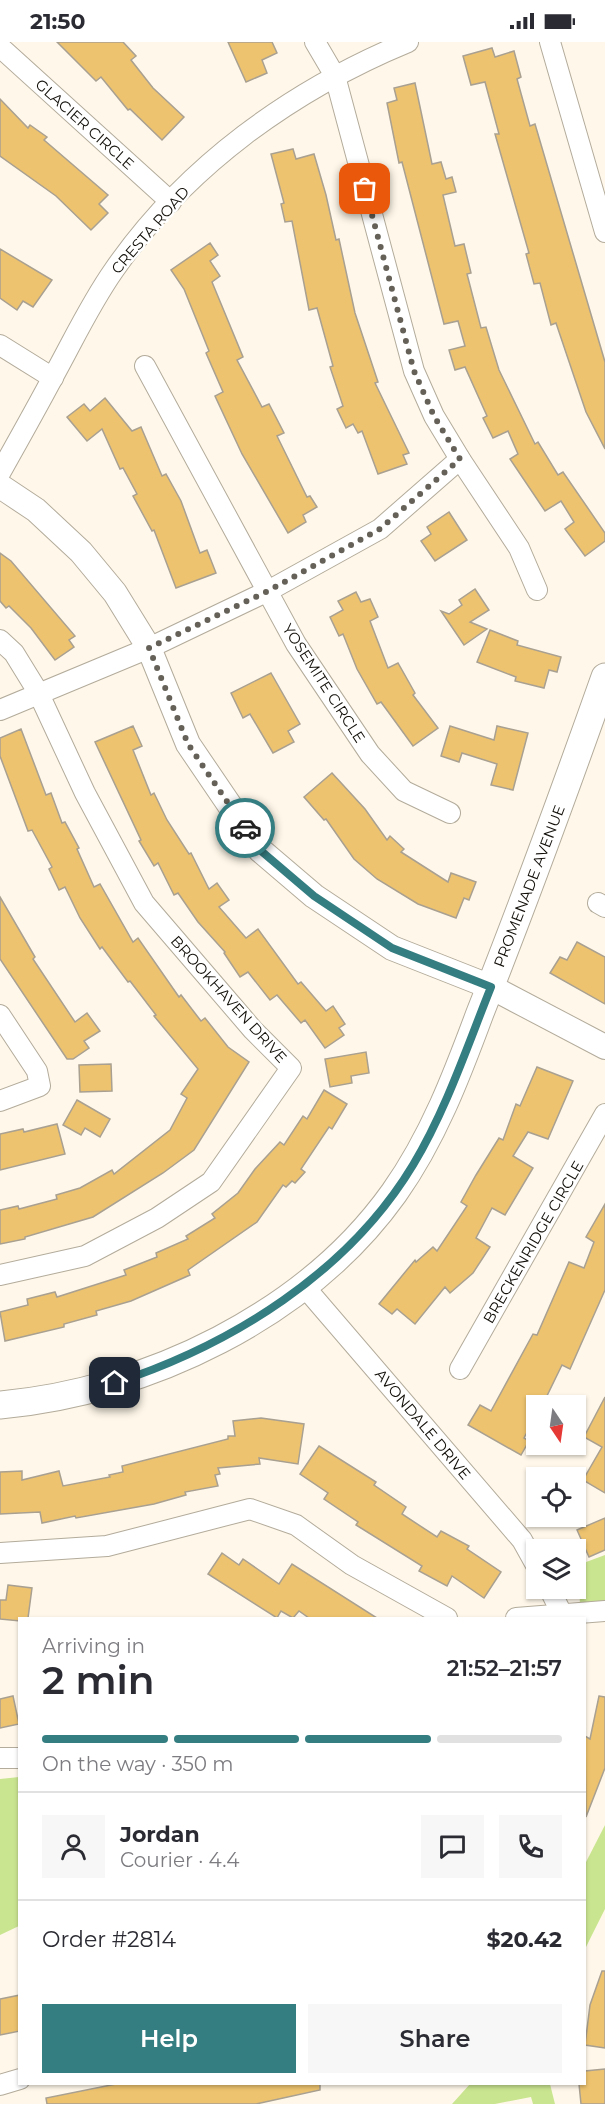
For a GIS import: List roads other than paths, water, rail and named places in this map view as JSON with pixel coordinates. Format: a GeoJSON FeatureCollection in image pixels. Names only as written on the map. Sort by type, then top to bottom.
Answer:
{"type":"FeatureCollection","features":[{"type":"Feature","properties":{"kind":"main road","name":"PROMENADE AVENUE"},"geometry":{"type":"LineString","coordinates":[[0,1405],[76,1394],[150,1371],[244,1326],[303,1285],[351,1244],[373,1220],[411,1168],[452,1085],[534,879],[605,677]]}},
{"type":"Feature","properties":{"kind":"street"},"geometry":{"type":"LineString","coordinates":[[315,42],[335,76],[414,371],[434,416],[519,548],[537,590]]}},
{"type":"Feature","properties":{"kind":"street","name":"CRESTA ROAD"},"geometry":{"type":"LineString","coordinates":[[0,473],[114,269],[171,201],[235,141],[287,103],[335,76],[408,42]]}},
{"type":"Feature","properties":{"kind":"street"},"geometry":{"type":"LineString","coordinates":[[550,42],[605,232]]}},
{"type":"Feature","properties":{"kind":"street","name":"GLACIER CIRCLE"},"geometry":{"type":"LineString","coordinates":[[0,47],[171,201]]}},
{"type":"Feature","properties":{"kind":"street"},"geometry":{"type":"LineString","coordinates":[[0,345],[53,378]]}},
{"type":"Feature","properties":{"kind":"street","name":"YOSEMITE CIRCLE"},"geometry":{"type":"LineString","coordinates":[[145,366],[296,644],[370,754],[404,791],[450,813]]}},
{"type":"Feature","properties":{"kind":"street"},"geometry":{"type":"LineString","coordinates":[[0,710],[38,692],[149,648],[268,591],[380,529],[460,459]]}},
{"type":"Feature","properties":{"kind":"street"},"geometry":{"type":"LineString","coordinates":[[0,486],[36,510],[81,552],[115,593],[149,648],[188,744],[260,850],[314,896],[392,948],[491,987],[605,1047]]}},
{"type":"Feature","properties":{"kind":"street","name":"BROOKHAVEN DRIVE"},"geometry":{"type":"LineString","coordinates":[[0,640],[14,653],[38,692],[85,793],[144,903],[252,1030],[291,1068],[211,1182],[158,1218],[85,1256],[0,1275]]}},
{"type":"Feature","properties":{"kind":"street"},"geometry":{"type":"LineString","coordinates":[[0,1014],[37,1071],[40,1086],[0,1101]]}},
{"type":"Feature","properties":{"kind":"street","name":"BRECKENRIDGE CIRCLE"},"geometry":{"type":"LineString","coordinates":[[460,1369],[605,1114]]}},
{"type":"Feature","properties":{"kind":"street","name":"AVONDALE DRIVE"},"geometry":{"type":"LineString","coordinates":[[303,1285],[526,1547]]}},
{"type":"Feature","properties":{"kind":"street"},"geometry":{"type":"LineString","coordinates":[[0,1553],[107,1546],[250,1509],[296,1525],[352,1565],[445,1617]]}},
{"type":"Feature","properties":{"kind":"street"},"geometry":{"type":"LineString","coordinates":[[555,1599],[565,1616]]}},
{"type":"Feature","properties":{"kind":"street"},"geometry":{"type":"LineString","coordinates":[[540,1617],[605,1611]]}},
{"type":"Feature","properties":{"kind":"street"},"geometry":{"type":"LineString","coordinates":[[0,1758],[18,1758]]}},
{"type":"Feature","properties":{"kind":"street"},"geometry":{"type":"LineString","coordinates":[[0,2085],[18,2080]]}}]}
